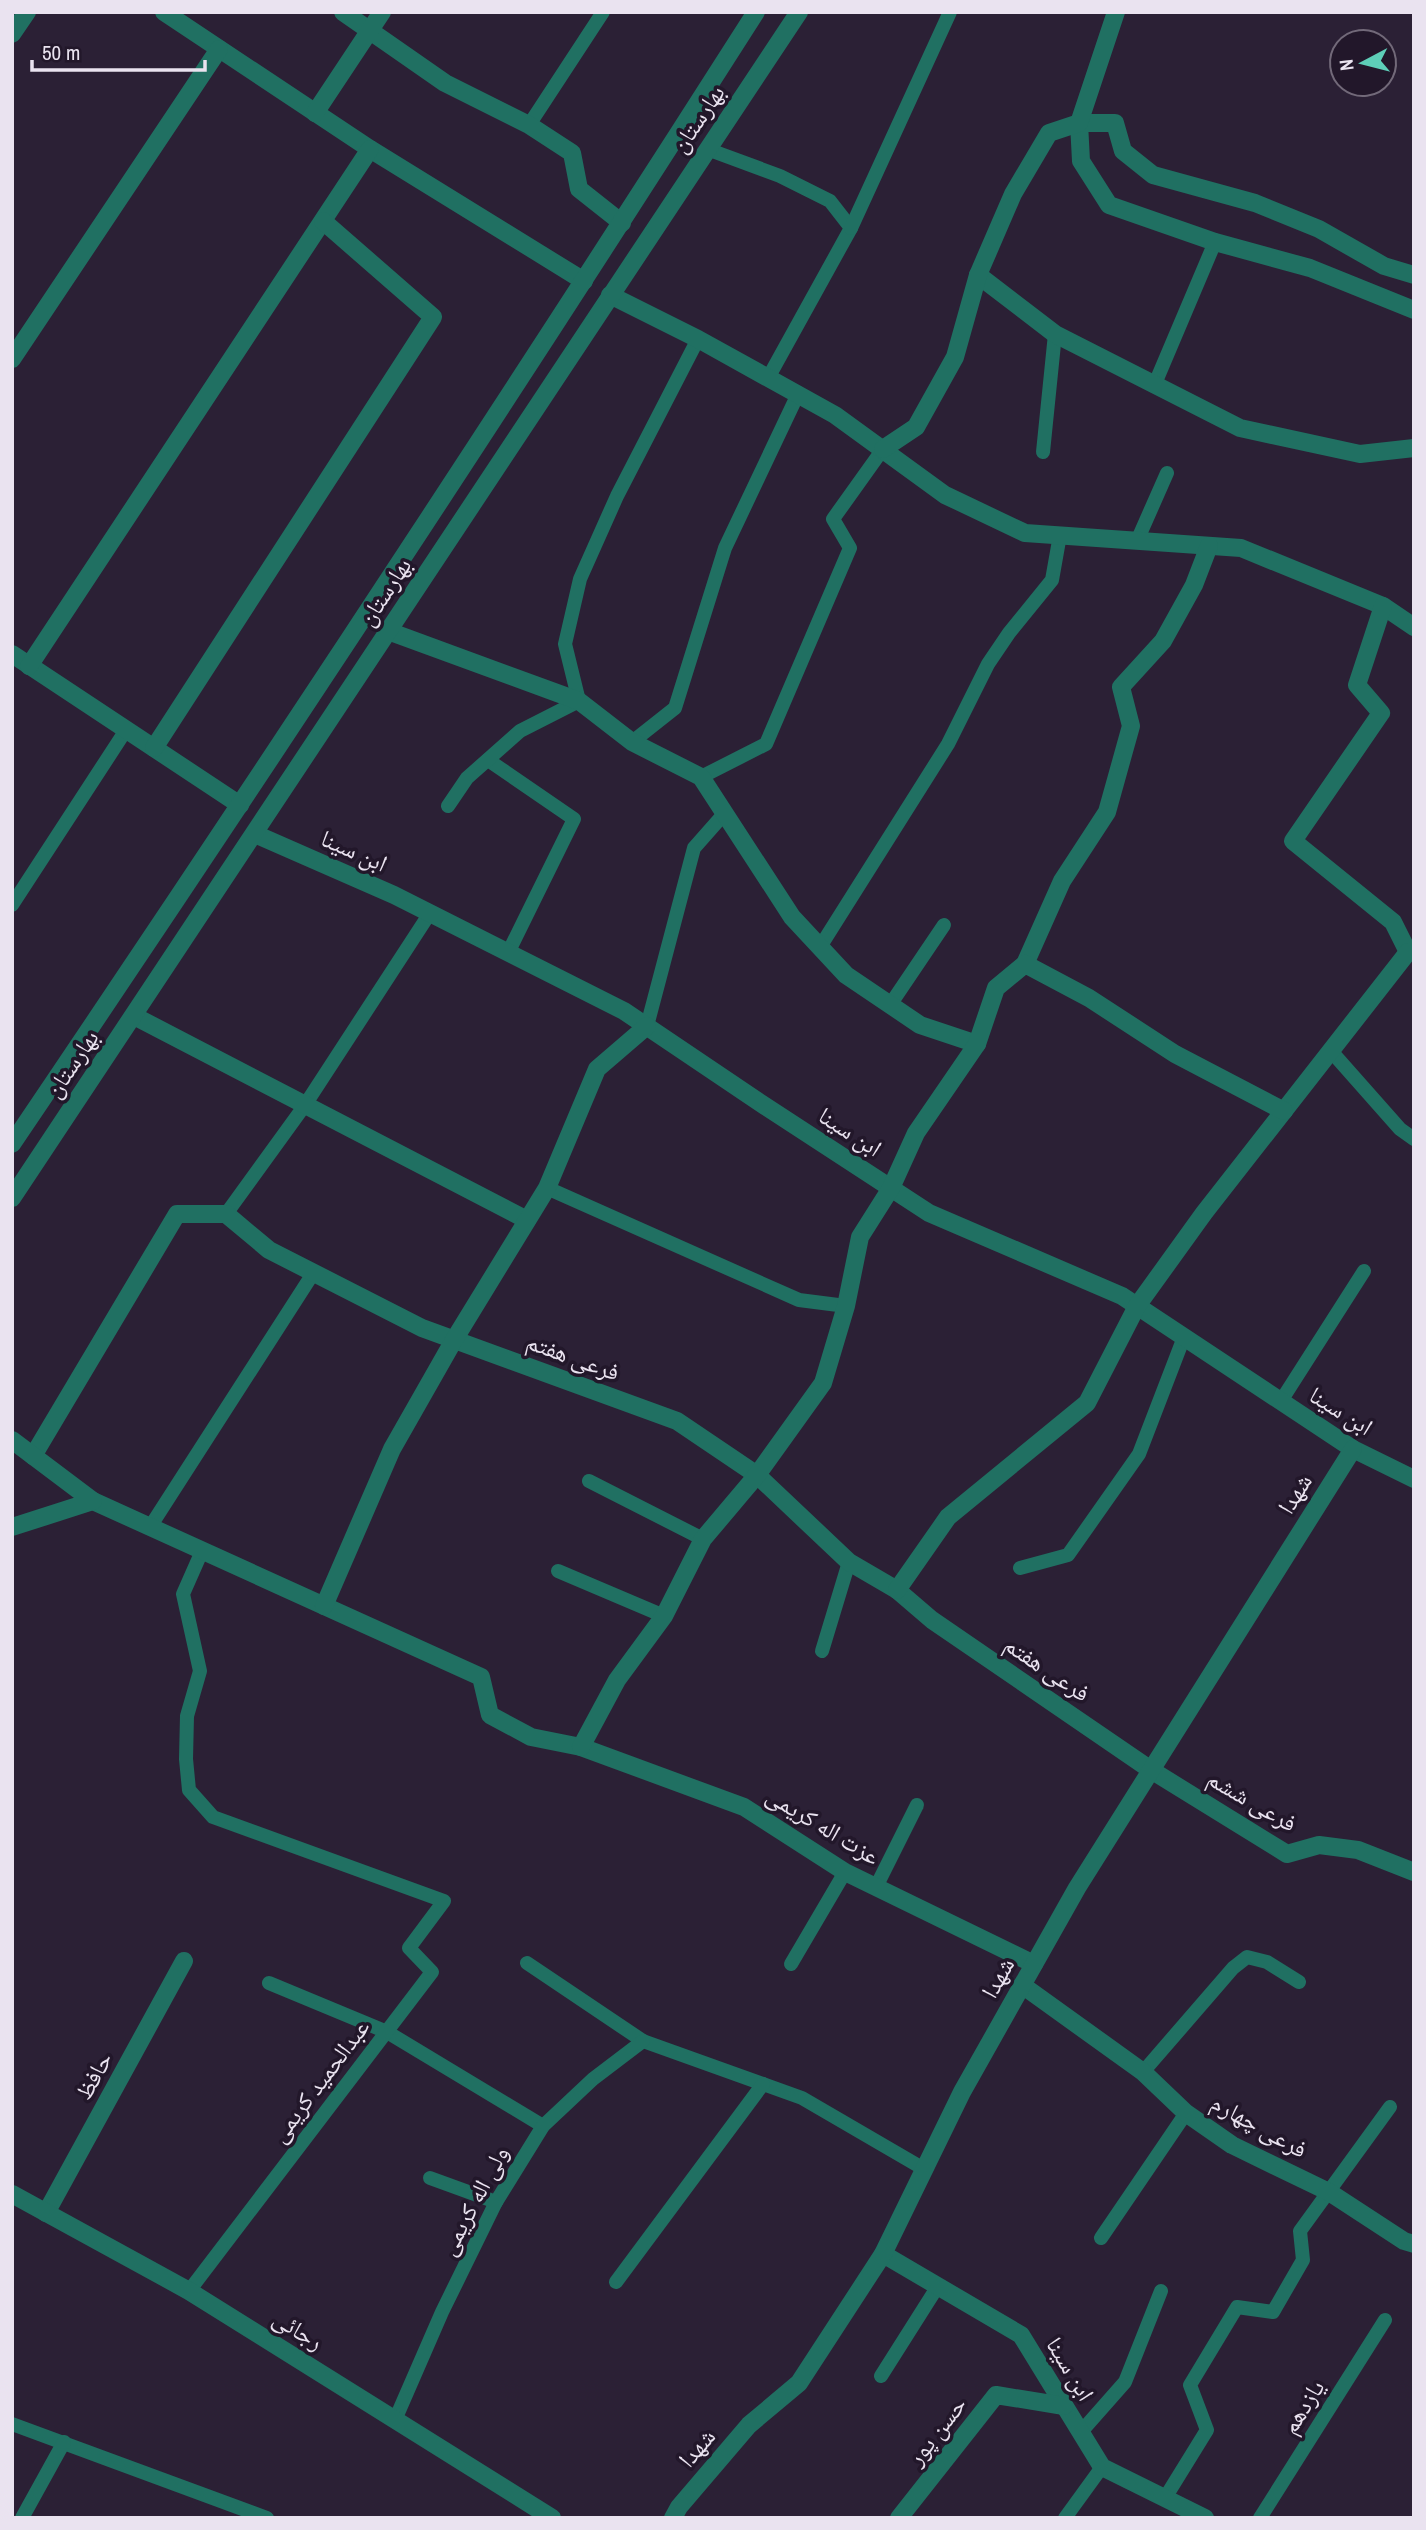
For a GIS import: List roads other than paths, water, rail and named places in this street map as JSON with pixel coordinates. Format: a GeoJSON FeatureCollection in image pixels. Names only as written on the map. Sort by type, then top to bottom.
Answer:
{"type":"FeatureCollection","features":[{"type":"Feature","properties":{"kind":"street"},"geometry":{"type":"LineString","coordinates":[[12,34],[27,12]]}},
{"type":"Feature","properties":{"kind":"street"},"geometry":{"type":"LineString","coordinates":[[164,12],[370,149],[584,281],[698,339],[835,415],[945,495],[1025,533],[1241,548],[1383,606],[1414,627]]}},
{"type":"Feature","properties":{"kind":"street"},"geometry":{"type":"LineString","coordinates":[[343,12],[445,83],[529,125],[572,153],[579,189],[622,223]]}},
{"type":"Feature","properties":{"kind":"street"},"geometry":{"type":"LineString","coordinates":[[315,113],[382,12]]}},
{"type":"Feature","properties":{"kind":"street","name":"بهارستان"},"geometry":{"type":"LineString","coordinates":[[12,1144],[240,805],[622,223],[756,12]]}},
{"type":"Feature","properties":{"kind":"street","name":"بهارستان"},"geometry":{"type":"LineString","coordinates":[[12,1198],[799,12]]}},
{"type":"Feature","properties":{"kind":"street"},"geometry":{"type":"LineString","coordinates":[[1116,12],[1079,123],[1081,161],[1109,205],[1215,242],[1310,268],[1414,310]]}},
{"type":"Feature","properties":{"kind":"street"},"geometry":{"type":"LineString","coordinates":[[12,359],[219,49]]}},
{"type":"Feature","properties":{"kind":"street"},"geometry":{"type":"LineString","coordinates":[[883,450],[916,427],[955,357],[978,275],[1013,194],[1049,133],[1079,123],[1115,123],[1123,152],[1153,175],[1255,203],[1319,229],[1384,266],[1414,275]]}},
{"type":"Feature","properties":{"kind":"street"},"geometry":{"type":"LineString","coordinates":[[683,127],[707,149]]}},
{"type":"Feature","properties":{"kind":"street"},"geometry":{"type":"LineString","coordinates":[[29,666],[370,149]]}},
{"type":"Feature","properties":{"kind":"street"},"geometry":{"type":"LineString","coordinates":[[154,748],[433,317],[323,220]]}},
{"type":"Feature","properties":{"kind":"street"},"geometry":{"type":"LineString","coordinates":[[978,275],[1055,334],[1240,428],[1360,454],[1414,448]]}},
{"type":"Feature","properties":{"kind":"street"},"geometry":{"type":"LineString","coordinates":[[581,1747],[617,1680],[664,1616],[703,1539],[757,1475],[822,1383],[846,1306],[860,1237],[891,1188],[916,1133],[977,1044],[996,988],[1025,964],[1062,881],[1107,813],[1130,726],[1121,687],[1163,641],[1194,585],[1209,545]]}},
{"type":"Feature","properties":{"kind":"street"},"geometry":{"type":"LineString","coordinates":[[898,1590],[948,1517],[1087,1403],[1137,1306],[1204,1213],[1411,952],[1393,922],[1293,842],[1381,713],[1357,685],[1383,606]]}},
{"type":"Feature","properties":{"kind":"street"},"geometry":{"type":"LineString","coordinates":[[388,631],[579,701],[632,742],[701,777],[792,917],[846,975],[920,1025],[977,1044]]}},
{"type":"Feature","properties":{"kind":"street"},"geometry":{"type":"LineString","coordinates":[[12,654],[240,805]]}},
{"type":"Feature","properties":{"kind":"street","name":"ابن سینا"},"geometry":{"type":"LineString","coordinates":[[254,834],[394,895],[624,1010],[929,1213],[1122,1296],[1353,1449],[1414,1479]]}},
{"type":"Feature","properties":{"kind":"street"},"geometry":{"type":"LineString","coordinates":[[1025,964],[1089,998],[1175,1054],[1283,1111]]}},
{"type":"Feature","properties":{"kind":"street"},"geometry":{"type":"LineString","coordinates":[[134,1016],[527,1220]]}},
{"type":"Feature","properties":{"kind":"street"},"geometry":{"type":"LineString","coordinates":[[12,1440],[93,1501],[324,1606],[392,1449],[454,1340],[547,1188],[597,1069],[647,1026]]}},
{"type":"Feature","properties":{"kind":"street"},"geometry":{"type":"LineString","coordinates":[[33,1456],[177,1214],[226,1214]]}},
{"type":"Feature","properties":{"kind":"street","name":"فرعی هفتم"},"geometry":{"type":"LineString","coordinates":[[226,1214],[269,1250],[422,1328],[677,1421],[757,1475],[849,1562],[898,1590],[932,1620],[1151,1770]]}},
{"type":"Feature","properties":{"kind":"street","name":"شهدا"},"geometry":{"type":"LineString","coordinates":[[673,2518],[679,2507],[749,2425],[799,2383],[883,2254],[962,2092],[1077,1888],[1353,1449]]}},
{"type":"Feature","properties":{"kind":"street"},"geometry":{"type":"LineString","coordinates":[[12,1527],[93,1501]]}},
{"type":"Feature","properties":{"kind":"street","name":"عزت اله کریمی"},"geometry":{"type":"LineString","coordinates":[[324,1606],[481,1677],[490,1715],[531,1737],[581,1747],[744,1807],[845,1872],[1034,1964]]}},
{"type":"Feature","properties":{"kind":"street","name":"فرعی ششم"},"geometry":{"type":"LineString","coordinates":[[1151,1770],[1287,1854],[1320,1845],[1358,1850],[1414,1872]]}},
{"type":"Feature","properties":{"kind":"street","name":"حافظ"},"geometry":{"type":"LineString","coordinates":[[46,2213],[184,1961]]}},
{"type":"Feature","properties":{"kind":"street","name":"فرعی چهارم"},"geometry":{"type":"LineString","coordinates":[[1022,1985],[1143,2072],[1186,2113],[1232,2145],[1329,2192],[1414,2245]]}},
{"type":"Feature","properties":{"kind":"street","name":"رجائی"},"geometry":{"type":"LineString","coordinates":[[12,2194],[189,2291],[552,2518]]}},
{"type":"Feature","properties":{"kind":"street","name":"ابن سینا"},"geometry":{"type":"LineString","coordinates":[[883,2254],[1021,2335],[1102,2467]]}},
{"type":"Feature","properties":{"kind":"street","name":"حسن پور"},"geometry":{"type":"LineString","coordinates":[[899,2518],[996,2395],[1064,2406]]}},
{"type":"Feature","properties":{"kind":"street"},"geometry":{"type":"LineString","coordinates":[[1102,2467],[1205,2518]]}},
{"type":"Feature","properties":{"kind":"lane"},"geometry":{"type":"LineString","coordinates":[[529,125],[603,12]]}},
{"type":"Feature","properties":{"kind":"lane"},"geometry":{"type":"LineString","coordinates":[[768,378],[851,228],[950,12]]}},
{"type":"Feature","properties":{"kind":"lane"},"geometry":{"type":"LineString","coordinates":[[707,149],[780,176],[830,201],[851,228]]}},
{"type":"Feature","properties":{"kind":"lane"},"geometry":{"type":"LineString","coordinates":[[1154,386],[1215,242]]}},
{"type":"Feature","properties":{"kind":"lane"},"geometry":{"type":"LineString","coordinates":[[1043,452],[1055,334]]}},
{"type":"Feature","properties":{"kind":"lane"},"geometry":{"type":"LineString","coordinates":[[448,806],[467,778],[520,731],[579,701],[565,644],[580,579],[617,496],[698,339]]}},
{"type":"Feature","properties":{"kind":"lane"},"geometry":{"type":"LineString","coordinates":[[632,742],[674,708],[725,548],[798,394]]}},
{"type":"Feature","properties":{"kind":"lane"},"geometry":{"type":"LineString","coordinates":[[701,777],[766,744],[850,548],[833,519],[883,450]]}},
{"type":"Feature","properties":{"kind":"lane"},"geometry":{"type":"LineString","coordinates":[[1137,541],[1167,473]]}},
{"type":"Feature","properties":{"kind":"lane"},"geometry":{"type":"LineString","coordinates":[[820,947],[948,744],[988,664],[1052,580],[1059,535]]}},
{"type":"Feature","properties":{"kind":"lane"},"geometry":{"type":"LineString","coordinates":[[12,905],[126,730]]}},
{"type":"Feature","properties":{"kind":"lane"},"geometry":{"type":"LineString","coordinates":[[488,760],[574,819],[508,953]]}},
{"type":"Feature","properties":{"kind":"lane"},"geometry":{"type":"LineString","coordinates":[[647,1026],[694,848],[724,814]]}},
{"type":"Feature","properties":{"kind":"lane"},"geometry":{"type":"LineString","coordinates":[[226,1214],[305,1105],[429,913]]}},
{"type":"Feature","properties":{"kind":"lane"},"geometry":{"type":"LineString","coordinates":[[890,1005],[944,925]]}},
{"type":"Feature","properties":{"kind":"lane"},"geometry":{"type":"LineString","coordinates":[[1331,1051],[1400,1129],[1414,1139]]}},
{"type":"Feature","properties":{"kind":"lane"},"geometry":{"type":"LineString","coordinates":[[547,1188],[799,1300],[846,1306]]}},
{"type":"Feature","properties":{"kind":"lane"},"geometry":{"type":"LineString","coordinates":[[1281,1401],[1364,1271]]}},
{"type":"Feature","properties":{"kind":"lane"},"geometry":{"type":"LineString","coordinates":[[150,1527],[314,1272]]}},
{"type":"Feature","properties":{"kind":"lane"},"geometry":{"type":"LineString","coordinates":[[1020,1568],[1068,1555],[1139,1454],[1184,1337]]}},
{"type":"Feature","properties":{"kind":"lane"},"geometry":{"type":"LineString","coordinates":[[589,1481],[703,1539]]}},
{"type":"Feature","properties":{"kind":"lane","name":"عبدالحمید کریمی"},"geometry":{"type":"LineString","coordinates":[[189,2291],[432,1972],[409,1948],[444,1901],[213,1816],[190,1790],[186,1759],[187,1716],[200,1671],[183,1594],[202,1551]]}},
{"type":"Feature","properties":{"kind":"lane"},"geometry":{"type":"LineString","coordinates":[[822,1651],[849,1562]]}},
{"type":"Feature","properties":{"kind":"lane"},"geometry":{"type":"LineString","coordinates":[[558,1571],[664,1616]]}},
{"type":"Feature","properties":{"kind":"lane"},"geometry":{"type":"LineString","coordinates":[[876,1887],[917,1805]]}},
{"type":"Feature","properties":{"kind":"lane"},"geometry":{"type":"LineString","coordinates":[[790,1964],[845,1872]]}},
{"type":"Feature","properties":{"kind":"lane"},"geometry":{"type":"LineString","coordinates":[[1143,2072],[1233,1968],[1247,1956],[1267,1962],[1299,1982]]}},
{"type":"Feature","properties":{"kind":"lane"},"geometry":{"type":"LineString","coordinates":[[527,1963],[643,2041],[802,2098],[925,2169]]}},
{"type":"Feature","properties":{"kind":"lane"},"geometry":{"type":"LineString","coordinates":[[269,1983],[387,2032],[543,2126]]}},
{"type":"Feature","properties":{"kind":"lane","name":"ولی اله کریمی"},"geometry":{"type":"LineString","coordinates":[[395,2420],[442,2312],[496,2202],[543,2126],[593,2079],[643,2041]]}},
{"type":"Feature","properties":{"kind":"lane"},"geometry":{"type":"LineString","coordinates":[[616,2281],[763,2084]]}},
{"type":"Feature","properties":{"kind":"lane"},"geometry":{"type":"LineString","coordinates":[[1165,2498],[1207,2430],[1190,2385],[1237,2307],[1273,2312],[1303,2260],[1300,2231],[1390,2108]]}},
{"type":"Feature","properties":{"kind":"lane"},"geometry":{"type":"LineString","coordinates":[[1101,2238],[1186,2113]]}},
{"type":"Feature","properties":{"kind":"lane"},"geometry":{"type":"LineString","coordinates":[[430,2178],[496,2202]]}},
{"type":"Feature","properties":{"kind":"lane"},"geometry":{"type":"LineString","coordinates":[[881,2376],[938,2286]]}},
{"type":"Feature","properties":{"kind":"lane"},"geometry":{"type":"LineString","coordinates":[[1080,2433],[1125,2382],[1161,2291]]}},
{"type":"Feature","properties":{"kind":"lane","name":"یازدهم"},"geometry":{"type":"LineString","coordinates":[[1260,2518],[1385,2320]]}},
{"type":"Feature","properties":{"kind":"lane"},"geometry":{"type":"LineString","coordinates":[[12,2424],[267,2518]]}},
{"type":"Feature","properties":{"kind":"lane"},"geometry":{"type":"LineString","coordinates":[[22,2518],[64,2442]]}},
{"type":"Feature","properties":{"kind":"lane"},"geometry":{"type":"LineString","coordinates":[[1065,2518],[1102,2467]]}}]}
